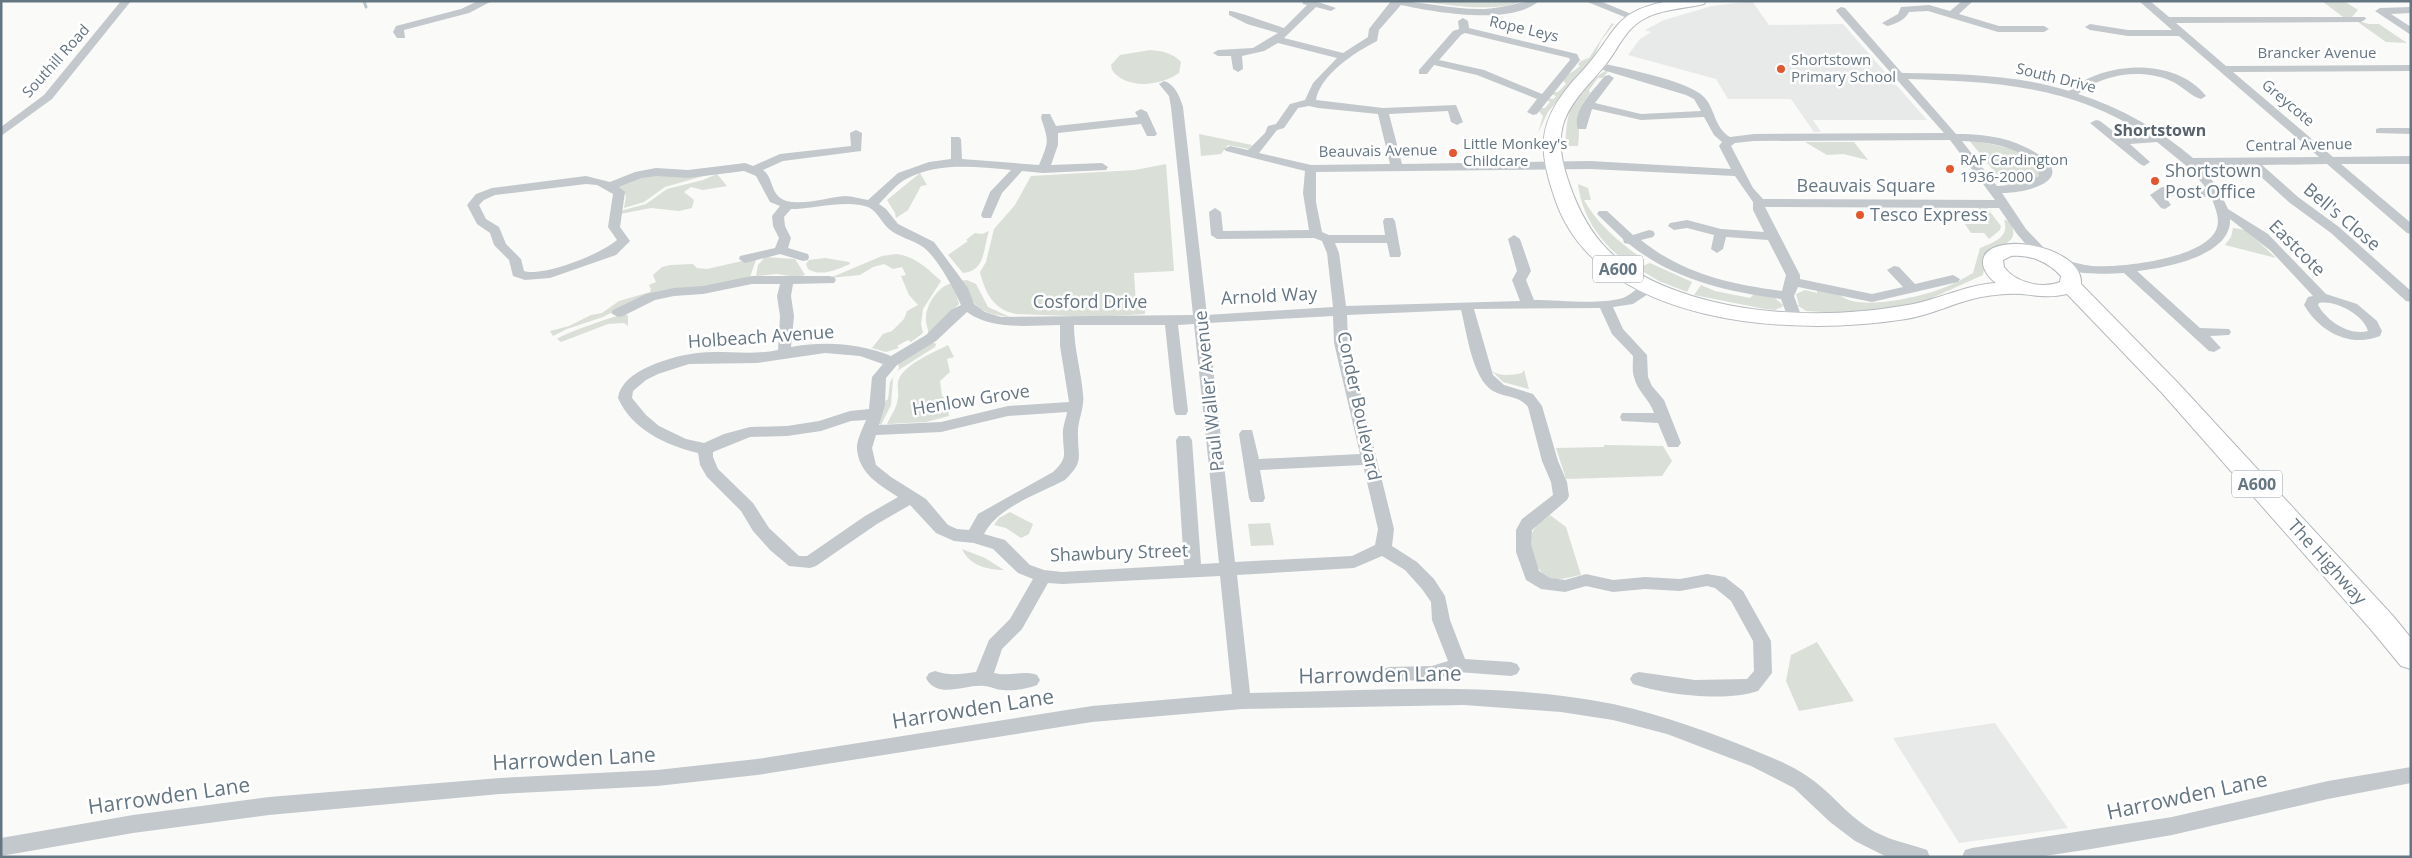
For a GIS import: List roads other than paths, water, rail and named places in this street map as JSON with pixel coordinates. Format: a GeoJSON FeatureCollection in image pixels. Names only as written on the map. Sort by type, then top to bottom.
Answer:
{"type":"FeatureCollection","features":[{"type":"Feature","properties":{"kind":"main road","name":"A600"},"geometry":{"type":"LineString","coordinates":[[1698,1],[1656,9],[1636,18],[1622,29],[1603,72],[1557,117],[1552,139],[1553,165],[1573,219],[1585,237],[1605,260],[1649,287],[1674,297],[1718,309],[1795,318],[1849,318],[1899,313],[1940,304],[1973,292],[2022,287]]}},
{"type":"Feature","properties":{"kind":"main road"},"geometry":{"type":"LineString","coordinates":[[2022,287],[2010,282],[1994,270],[1992,263],[1993,257],[1998,252],[2019,240],[2050,258],[2071,275],[2060,288]]}},
{"type":"Feature","properties":{"kind":"main road","name":"A600"},"geometry":{"type":"LineString","coordinates":[[1973,292],[1986,281],[1994,270]]}},
{"type":"Feature","properties":{"kind":"main road","name":"The Highway"},"geometry":{"type":"LineString","coordinates":[[2022,287],[2060,288],[2099,312],[2383,624],[2411,658]]}},
{"type":"Feature","properties":{"kind":"street","name":"Southill Road"},"geometry":{"type":"LineString","coordinates":[[1,133],[48,97],[126,1]]}},
{"type":"Feature","properties":{"kind":"street"},"geometry":{"type":"LineString","coordinates":[[401,36],[398,32],[400,28],[465,10],[487,1]]}},
{"type":"Feature","properties":{"kind":"street"},"geometry":{"type":"LineString","coordinates":[[1310,102],[1317,84],[1357,47],[1373,39],[1374,29],[1397,2],[1465,11],[1517,8],[1534,1]]}},
{"type":"Feature","properties":{"kind":"street"},"geometry":{"type":"LineString","coordinates":[[1590,1],[1636,18]]}},
{"type":"Feature","properties":{"kind":"street"},"geometry":{"type":"LineString","coordinates":[[1951,14],[1968,1]]}},
{"type":"Feature","properties":{"kind":"street","name":"Greycote"},"geometry":{"type":"LineString","coordinates":[[2144,1],[2411,230]]}},
{"type":"Feature","properties":{"kind":"street"},"geometry":{"type":"LineString","coordinates":[[1218,52],[1261,49],[1275,39],[1309,2],[1331,8]]}},
{"type":"Feature","properties":{"kind":"street"},"geometry":{"type":"LineString","coordinates":[[1893,4],[1905,9],[1929,8],[1998,29],[2044,29]]}},
{"type":"Feature","properties":{"kind":"street"},"geometry":{"type":"LineString","coordinates":[[1887,23],[1902,16],[1905,9]]}},
{"type":"Feature","properties":{"kind":"street"},"geometry":{"type":"LineString","coordinates":[[1841,10],[1953,137],[2004,204],[2019,240]]}},
{"type":"Feature","properties":{"kind":"street"},"geometry":{"type":"LineString","coordinates":[[2411,10],[2380,11],[2411,32]]}},
{"type":"Feature","properties":{"kind":"street"},"geometry":{"type":"LineString","coordinates":[[1221,18],[1235,11],[1251,22],[1284,30]]}},
{"type":"Feature","properties":{"kind":"street"},"geometry":{"type":"LineString","coordinates":[[1424,72],[1457,34],[1464,30],[1462,23],[1465,11]]}},
{"type":"Feature","properties":{"kind":"street"},"geometry":{"type":"LineString","coordinates":[[2165,20],[2361,19]]}},
{"type":"Feature","properties":{"kind":"street"},"geometry":{"type":"LineString","coordinates":[[2090,27],[2128,33],[2180,33]]}},
{"type":"Feature","properties":{"kind":"street","name":"Rope Leys"},"geometry":{"type":"LineString","coordinates":[[1464,30],[1573,56],[1575,60],[1544,98]]}},
{"type":"Feature","properties":{"kind":"street"},"geometry":{"type":"LineString","coordinates":[[1275,39],[1345,57]]}},
{"type":"Feature","properties":{"kind":"street"},"geometry":{"type":"LineString","coordinates":[[1236,52],[1238,69]]}},
{"type":"Feature","properties":{"kind":"street"},"geometry":{"type":"LineString","coordinates":[[1433,62],[1480,72],[1544,98],[1533,112]]}},
{"type":"Feature","properties":{"kind":"street","name":"Brancker Avenue"},"geometry":{"type":"LineString","coordinates":[[2224,69],[2411,68]]}},
{"type":"Feature","properties":{"kind":"street"},"geometry":{"type":"LineString","coordinates":[[1582,127],[1603,72],[1694,95],[1700,99],[1721,138],[1728,141],[1775,138],[1953,137],[2006,144],[2034,155],[2042,162],[2045,170],[2044,178],[2039,184],[2016,189],[1994,190]]}},
{"type":"Feature","properties":{"kind":"street"},"geometry":{"type":"LineString","coordinates":[[2071,95],[2079,86],[2090,81],[2122,73],[2151,72],[2181,77],[2201,96]]}},
{"type":"Feature","properties":{"kind":"street","name":"South Drive"},"geometry":{"type":"LineString","coordinates":[[1899,76],[1996,80],[2071,95],[2111,110],[2160,138],[2188,162],[2206,180],[2215,194],[2221,210]]}},
{"type":"Feature","properties":{"kind":"street","name":"Paul Waller Avenue"},"geometry":{"type":"LineString","coordinates":[[1164,84],[1174,95],[1177,107],[1242,701]]}},
{"type":"Feature","properties":{"kind":"street"},"geometry":{"type":"LineString","coordinates":[[1251,154],[1270,134],[1272,128],[1280,126],[1294,106],[1310,102],[1318,105],[1383,111],[1452,107],[1458,122]]}},
{"type":"Feature","properties":{"kind":"street"},"geometry":{"type":"LineString","coordinates":[[1589,105],[1641,117],[1674,114],[1708,114]]}},
{"type":"Feature","properties":{"kind":"street"},"geometry":{"type":"LineString","coordinates":[[1383,111],[1397,168]]}},
{"type":"Feature","properties":{"kind":"street"},"geometry":{"type":"LineString","coordinates":[[1043,169],[1053,142],[1052,130],[1046,122],[1046,116]]}},
{"type":"Feature","properties":{"kind":"street"},"geometry":{"type":"LineString","coordinates":[[1052,130],[1142,116],[1151,134]]}},
{"type":"Feature","properties":{"kind":"street"},"geometry":{"type":"LineString","coordinates":[[2096,123],[2144,162]]}},
{"type":"Feature","properties":{"kind":"street"},"geometry":{"type":"LineString","coordinates":[[2380,131],[2411,132]]}},
{"type":"Feature","properties":{"kind":"street"},"geometry":{"type":"LineString","coordinates":[[754,170],[780,158],[857,149],[856,133]]}},
{"type":"Feature","properties":{"kind":"street"},"geometry":{"type":"LineString","coordinates":[[2120,142],[2160,138]]}},
{"type":"Feature","properties":{"kind":"street"},"geometry":{"type":"LineString","coordinates":[[955,139],[957,158],[955,162]]}},
{"type":"Feature","properties":{"kind":"street"},"geometry":{"type":"LineString","coordinates":[[1728,141],[1725,146],[1754,198],[1759,202],[1759,210],[1793,274],[1793,282],[1787,296],[1795,318]]}},
{"type":"Feature","properties":{"kind":"street","name":"Beauvais Avenue"},"geometry":{"type":"LineString","coordinates":[[1230,149],[1311,168],[1622,165],[1739,172]]}},
{"type":"Feature","properties":{"kind":"street","name":"Central Avenue"},"geometry":{"type":"LineString","coordinates":[[2188,162],[2411,160]]}},
{"type":"Feature","properties":{"kind":"street"},"geometry":{"type":"LineString","coordinates":[[871,204],[902,176],[933,165],[955,162],[1043,169],[1102,167]]}},
{"type":"Feature","properties":{"kind":"street","name":"Bell's Close"},"geometry":{"type":"LineString","coordinates":[[2252,162],[2294,200],[2335,230],[2411,298]]}},
{"type":"Feature","properties":{"kind":"street"},"geometry":{"type":"LineString","coordinates":[[609,187],[639,174],[656,172],[688,174],[745,166],[761,174],[774,199],[788,205],[812,205],[846,200],[871,204],[882,212],[894,227],[929,245],[961,288],[974,310]]}},
{"type":"Feature","properties":{"kind":"street"},"geometry":{"type":"LineString","coordinates":[[987,215],[992,208],[995,193],[1001,186],[1012,179],[1018,167]]}},
{"type":"Feature","properties":{"kind":"street"},"geometry":{"type":"LineString","coordinates":[[1311,168],[1310,187],[1322,236],[1332,253],[1340,311]]}},
{"type":"Feature","properties":{"kind":"street"},"geometry":{"type":"LineString","coordinates":[[586,180],[600,182],[609,187],[619,192],[614,227],[624,241],[611,252],[535,276],[525,276],[518,273],[515,259],[500,245],[500,239],[491,225],[481,221],[473,205],[480,197],[492,192],[557,182],[586,180]]}},
{"type":"Feature","properties":{"kind":"street"},"geometry":{"type":"LineString","coordinates":[[2165,205],[2156,195],[2162,191],[2215,194]]}},
{"type":"Feature","properties":{"kind":"street","name":"Beauvais Square"},"geometry":{"type":"LineString","coordinates":[[1759,202],[1770,204],[2004,204]]}},
{"type":"Feature","properties":{"kind":"street"},"geometry":{"type":"LineString","coordinates":[[781,250],[785,238],[779,226],[778,216],[788,205]]}},
{"type":"Feature","properties":{"kind":"street"},"geometry":{"type":"LineString","coordinates":[[2050,258],[2093,270],[2179,260],[2207,247],[2224,229],[2221,210]]}},
{"type":"Feature","properties":{"kind":"street","name":"Eastcote"},"geometry":{"type":"LineString","coordinates":[[2221,210],[2247,224],[2290,262],[2322,298]]}},
{"type":"Feature","properties":{"kind":"street"},"geometry":{"type":"LineString","coordinates":[[1214,212],[1217,235],[1392,239]]}},
{"type":"Feature","properties":{"kind":"street"},"geometry":{"type":"LineString","coordinates":[[1602,214],[1628,240],[1652,258],[1698,280],[1736,289],[1787,296]]}},
{"type":"Feature","properties":{"kind":"street"},"geometry":{"type":"LineString","coordinates":[[1389,221],[1395,254]]}},
{"type":"Feature","properties":{"kind":"street"},"geometry":{"type":"LineString","coordinates":[[1674,226],[1687,224],[1721,233],[1773,236]]}},
{"type":"Feature","properties":{"kind":"street"},"geometry":{"type":"LineString","coordinates":[[1717,250],[1721,233]]}},
{"type":"Feature","properties":{"kind":"street"},"geometry":{"type":"LineString","coordinates":[[1628,240],[1648,234]]}},
{"type":"Feature","properties":{"kind":"street"},"geometry":{"type":"LineString","coordinates":[[1514,239],[1524,271],[1519,280],[1529,305]]}},
{"type":"Feature","properties":{"kind":"street"},"geometry":{"type":"LineString","coordinates":[[745,259],[781,250],[802,257]]}},
{"type":"Feature","properties":{"kind":"street"},"geometry":{"type":"LineString","coordinates":[[2126,267],[2199,332],[2214,348]]}},
{"type":"Feature","properties":{"kind":"street"},"geometry":{"type":"LineString","coordinates":[[1894,270],[1913,290]]}},
{"type":"Feature","properties":{"kind":"street"},"geometry":{"type":"LineString","coordinates":[[1793,282],[1872,298],[1954,279]]}},
{"type":"Feature","properties":{"kind":"street"},"geometry":{"type":"LineString","coordinates":[[618,313],[651,297],[674,292],[703,290],[752,280],[830,280]]}},
{"type":"Feature","properties":{"kind":"street"},"geometry":{"type":"LineString","coordinates":[[785,353],[782,340],[787,316],[783,295],[788,280]]}},
{"type":"Feature","properties":{"kind":"street","name":"Conder Boulevard"},"geometry":{"type":"LineString","coordinates":[[1383,549],[1386,529],[1341,343],[1340,311],[1390,307],[1605,304],[1628,301],[1649,287]]}},
{"type":"Feature","properties":{"kind":"street"},"geometry":{"type":"LineString","coordinates":[[1605,304],[1617,332],[1640,355],[1641,376],[1646,388],[1657,400],[1672,443]]}},
{"type":"Feature","properties":{"kind":"street"},"geometry":{"type":"LineString","coordinates":[[1466,305],[1486,377],[1499,388],[1528,397],[1535,406],[1550,461],[1559,482],[1561,496],[1552,507],[1533,518],[1524,528],[1522,540],[1532,575],[1547,584],[1565,586],[1586,580],[1613,586],[1645,583],[1680,585],[1707,580],[1719,582],[1737,596],[1762,641],[1763,673],[1752,686],[1679,694],[1639,679]]}},
{"type":"Feature","properties":{"kind":"street","name":"Cosford Drive"},"geometry":{"type":"LineString","coordinates":[[974,310],[1001,321],[1201,319]]}},
{"type":"Feature","properties":{"kind":"street","name":"Shawbury Street"},"geometry":{"type":"LineString","coordinates":[[974,310],[956,313],[931,338],[892,362],[879,377],[878,405],[864,448],[869,467],[885,481],[920,503],[942,529],[954,535],[974,537],[999,544],[1024,569],[1043,576],[1062,578],[1354,562],[1383,549]]}},
{"type":"Feature","properties":{"kind":"street","name":"Arnold Way"},"geometry":{"type":"LineString","coordinates":[[1201,319],[1340,311]]}},
{"type":"Feature","properties":{"kind":"street"},"geometry":{"type":"LineString","coordinates":[[1172,320],[1181,411]]}},
{"type":"Feature","properties":{"kind":"street"},"geometry":{"type":"LineString","coordinates":[[974,537],[984,518],[1002,506],[1059,476],[1066,469],[1073,456],[1070,434],[1076,406],[1076,393],[1067,346],[1067,321]]}},
{"type":"Feature","properties":{"kind":"street"},"geometry":{"type":"LineString","coordinates":[[2199,332],[2224,332]]}},
{"type":"Feature","properties":{"kind":"street","name":"Holbeach Avenue"},"geometry":{"type":"LineString","coordinates":[[706,449],[685,444],[645,423],[625,399],[624,392],[628,386],[636,379],[682,361],[696,358],[752,360],[804,349],[842,350],[881,357],[892,362]]}},
{"type":"Feature","properties":{"kind":"street","name":"Henlow Grove"},"geometry":{"type":"LineString","coordinates":[[706,449],[729,438],[750,432],[787,431],[821,426],[850,416],[873,422],[941,428],[1008,411],[1076,406]]}},
{"type":"Feature","properties":{"kind":"street"},"geometry":{"type":"LineString","coordinates":[[1627,417],[1664,418]]}},
{"type":"Feature","properties":{"kind":"street"},"geometry":{"type":"LineString","coordinates":[[1247,434],[1257,498]]}},
{"type":"Feature","properties":{"kind":"street"},"geometry":{"type":"LineString","coordinates":[[1184,440],[1193,570]]}},
{"type":"Feature","properties":{"kind":"street"},"geometry":{"type":"LineString","coordinates":[[706,449],[704,456],[709,469],[724,487],[748,508],[758,526],[795,562],[810,562],[871,520],[911,497]]}},
{"type":"Feature","properties":{"kind":"street"},"geometry":{"type":"LineString","coordinates":[[1251,465],[1370,459]]}},
{"type":"Feature","properties":{"kind":"street"},"geometry":{"type":"LineString","coordinates":[[1383,549],[1410,566],[1428,584],[1439,601],[1441,620],[1458,665]]}},
{"type":"Feature","properties":{"kind":"street"},"geometry":{"type":"LineString","coordinates":[[983,678],[995,645],[1016,624],[1043,576]]}},
{"type":"Feature","properties":{"kind":"street"},"geometry":{"type":"LineString","coordinates":[[1390,674],[1432,673],[1458,665],[1511,669]]}},
{"type":"Feature","properties":{"kind":"street"},"geometry":{"type":"LineString","coordinates":[[935,678],[943,682],[983,678],[1002,683],[1031,680]]}},
{"type":"Feature","properties":{"kind":"street","name":"Harrowden Lane"},"geometry":{"type":"LineString","coordinates":[[1,847],[133,824],[269,806],[500,786],[656,778],[793,762],[1092,714],[1242,701],[1464,697],[1561,704],[1613,712],[1668,726],[1758,760],[1801,782],[1837,816],[1862,835],[1896,851],[1920,857]]}},
{"type":"Feature","properties":{"kind":"street","name":"Harrowden Lane"},"geometry":{"type":"LineString","coordinates":[[1972,857],[2092,840],[2172,826],[2328,790],[2411,776]]}},
{"type":"Feature","properties":{"kind":"waterway"},"geometry":{"type":"LineString","coordinates":[[364,1],[366,7]]}},
{"type":"Feature","properties":{"kind":"place","name":"Shortstown Primary School"},"geometry":{"type":"Point","coordinates":[1781,69]}},
{"type":"Feature","properties":{"kind":"place","name":"Little Monkey's Childcare"},"geometry":{"type":"Point","coordinates":[1453,153]}},
{"type":"Feature","properties":{"kind":"place","name":"RAF Cardington 1936-2000"},"geometry":{"type":"Point","coordinates":[1950,169]}},
{"type":"Feature","properties":{"kind":"place","name":"Shortstown Post Office"},"geometry":{"type":"Point","coordinates":[2155,181]}},
{"type":"Feature","properties":{"kind":"place","name":"Tesco Express"},"geometry":{"type":"Point","coordinates":[1860,215]}},
{"type":"Feature","properties":{"kind":"district","name":"Shortstown"},"geometry":{"type":"Point","coordinates":[2160,130]}}]}
